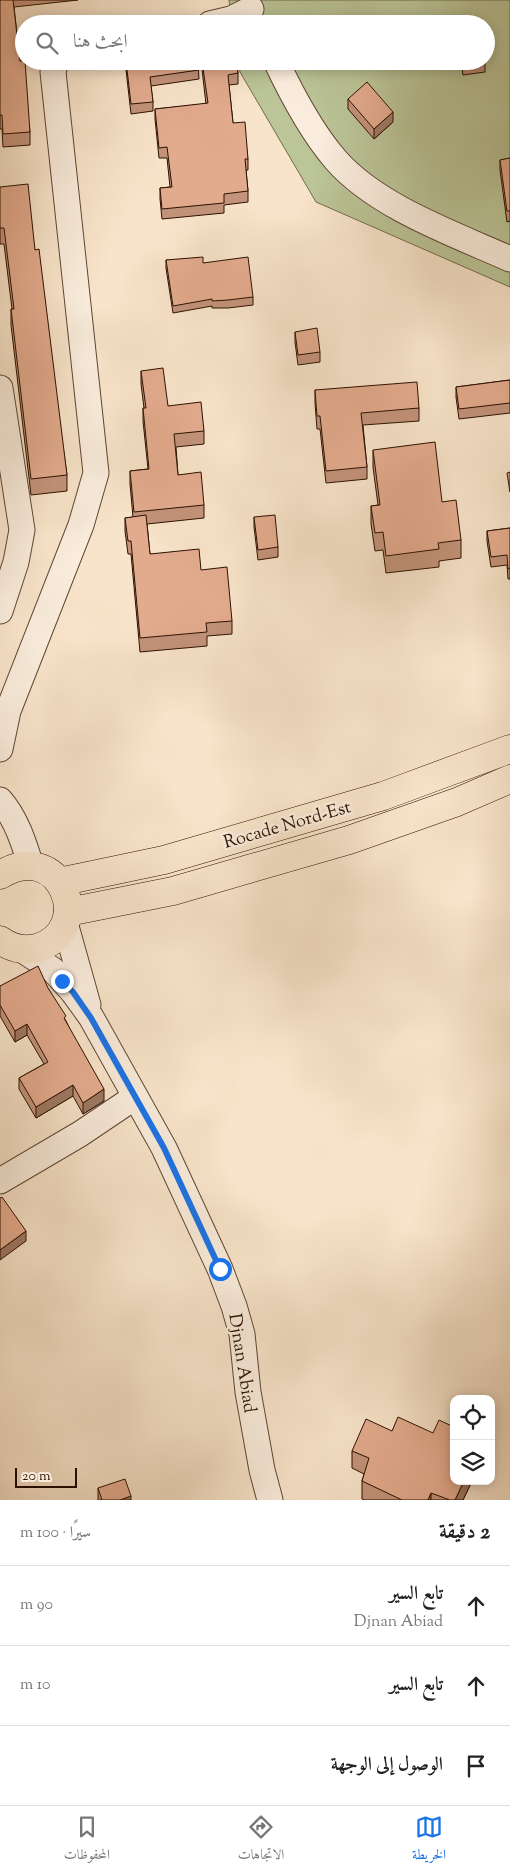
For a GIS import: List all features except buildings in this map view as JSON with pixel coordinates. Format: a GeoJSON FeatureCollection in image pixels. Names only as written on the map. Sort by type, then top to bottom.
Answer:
{"type":"FeatureCollection","features":[{"type":"Feature","properties":{"kind":"highway","name":"Rocade Nord-Est"},"geometry":{"type":"LineString","coordinates":[[59,882],[164,860],[364,802],[510,749]]}},
{"type":"Feature","properties":{"kind":"highway","name":"Rocade Nord-Est"},"geometry":{"type":"LineString","coordinates":[[66,918],[173,891],[349,840],[457,802],[510,778]]}},
{"type":"Feature","properties":{"kind":"highway"},"geometry":{"type":"LineString","coordinates":[[0,875],[9,869],[31,866],[46,871],[65,890],[66,918],[52,940],[32,949],[8,945]]}},
{"type":"Feature","properties":{"kind":"street"},"geometry":{"type":"LineString","coordinates":[[0,749],[8,711],[81,525],[96,473],[53,70]]}},
{"type":"Feature","properties":{"kind":"street"},"geometry":{"type":"LineString","coordinates":[[281,70],[303,114],[335,160],[366,187],[413,215],[510,259]]}},
{"type":"Feature","properties":{"kind":"street"},"geometry":{"type":"LineString","coordinates":[[0,388],[22,530],[16,562],[0,611]]}},
{"type":"Feature","properties":{"kind":"street"},"geometry":{"type":"LineString","coordinates":[[0,800],[10,812],[31,866]]}},
{"type":"Feature","properties":{"kind":"street"},"geometry":{"type":"LineString","coordinates":[[66,918],[91,1018]]}},
{"type":"Feature","properties":{"kind":"street"},"geometry":{"type":"LineString","coordinates":[[8,945],[54,970],[73,992],[91,1018]]}},
{"type":"Feature","properties":{"kind":"street","name":"Djnan Abiad"},"geometry":{"type":"LineString","coordinates":[[91,1018],[164,1148],[220,1269],[234,1306],[242,1334],[248,1392],[262,1470],[270,1500]]}},
{"type":"Feature","properties":{"kind":"street"},"geometry":{"type":"LineString","coordinates":[[0,1181],[80,1134],[135,1096]]}},
{"type":"Feature","properties":{"kind":"green space"},"geometry":{"type":"Polygon","coordinates":[[[229,0],[510,0],[510,287],[316,202],[240,70],[495,70],[495,15],[231,15],[229,0]]]}},
{"type":"Feature","properties":{"kind":"route"},"geometry":{"type":"LineString","coordinates":[[62,981],[73,992],[91,1018],[164,1148],[220,1269]]}}]}
